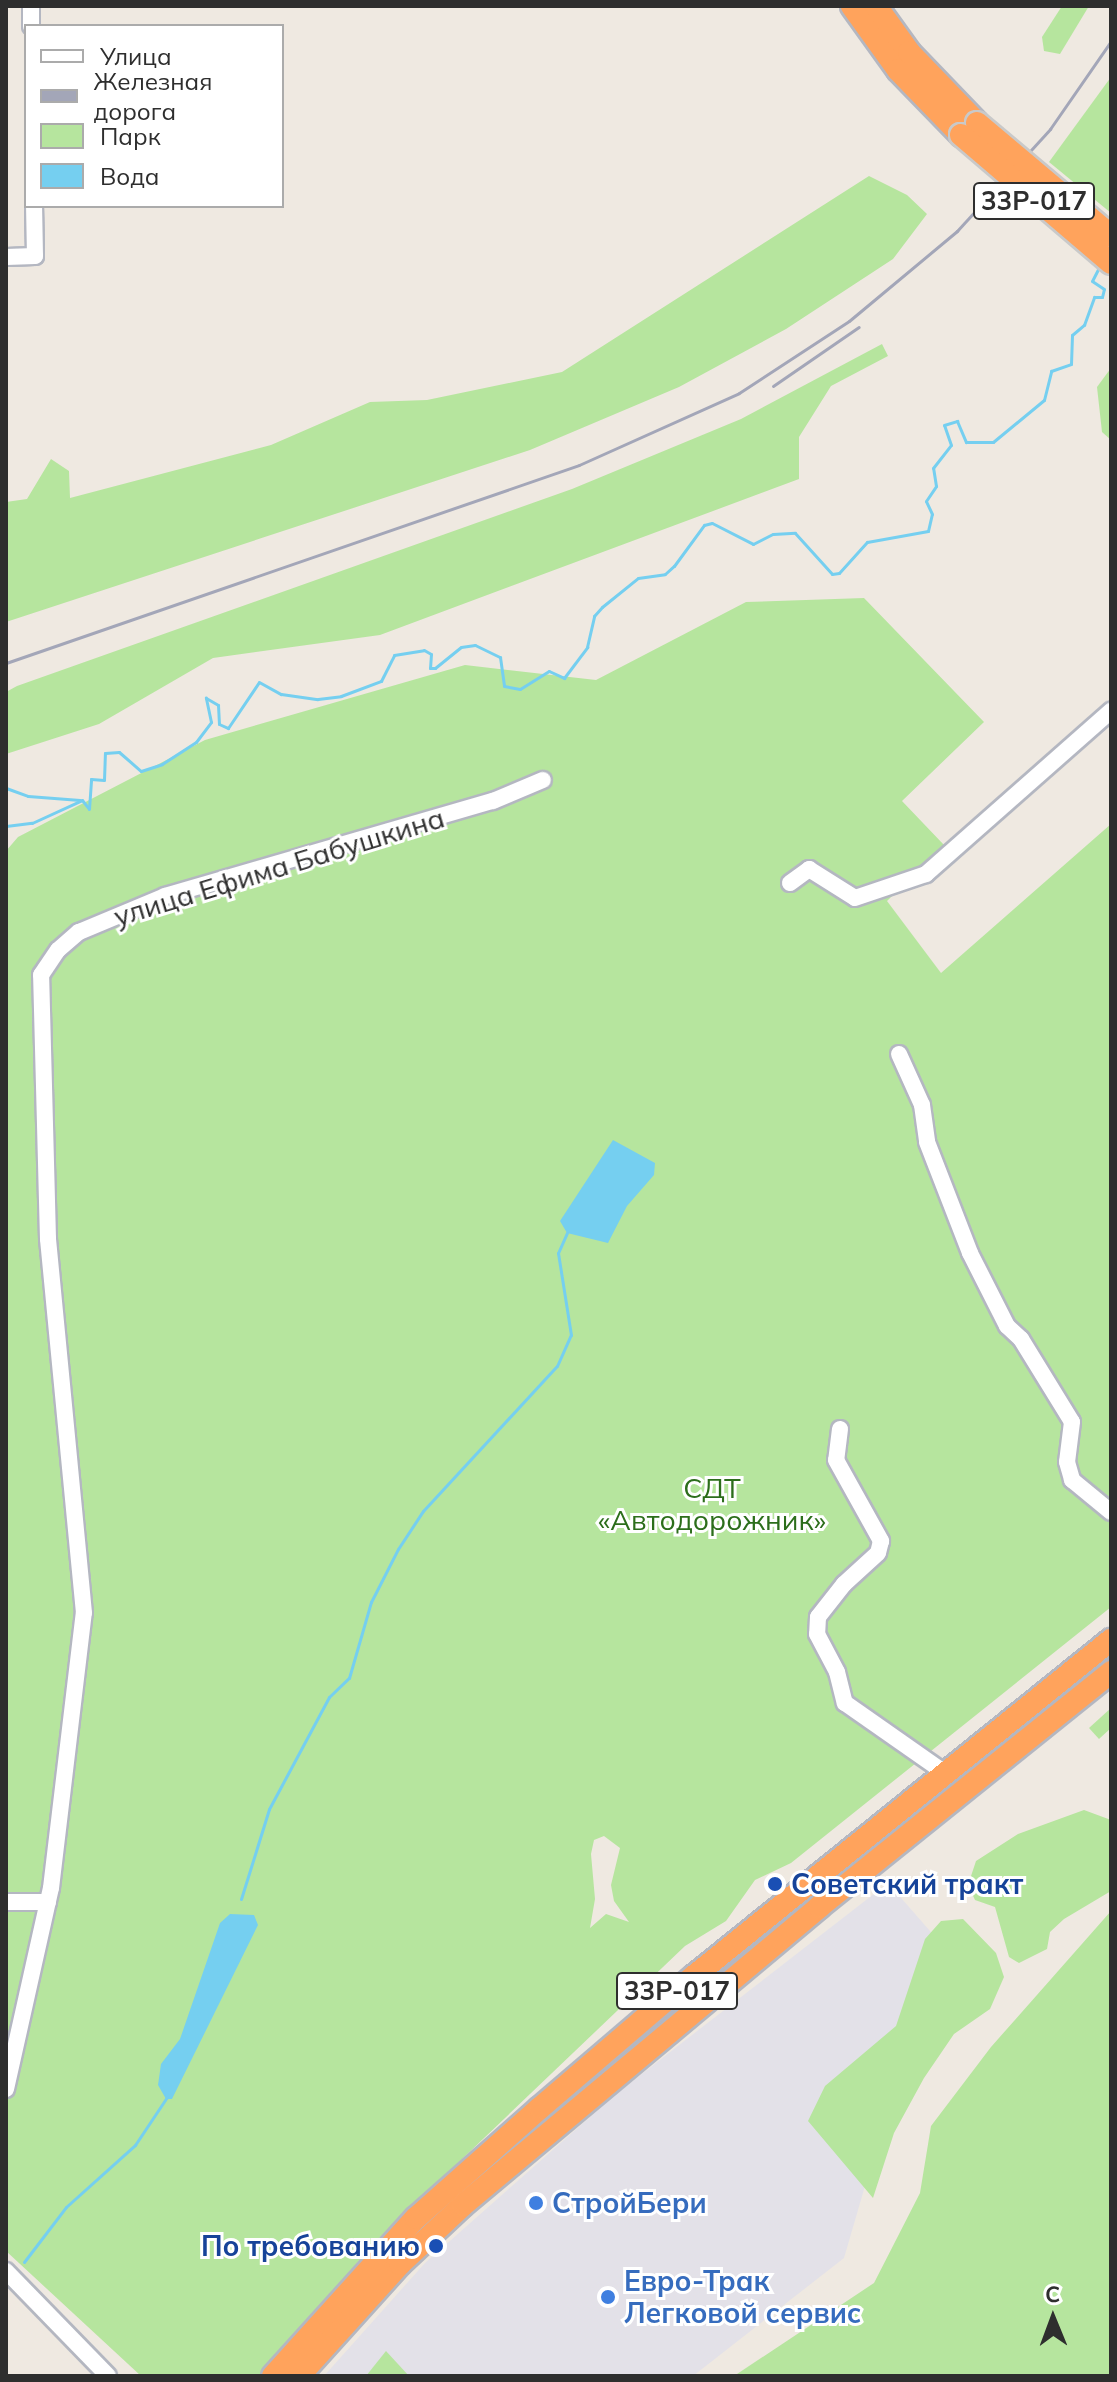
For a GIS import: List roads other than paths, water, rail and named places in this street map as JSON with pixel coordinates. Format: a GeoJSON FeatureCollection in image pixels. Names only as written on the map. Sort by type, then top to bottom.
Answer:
{"type":"FeatureCollection","features":[{"type":"Feature","properties":{"kind":"highway","name":"33Р-017"},"geometry":{"type":"LineString","coordinates":[[852,6],[898,70],[969,129],[1111,236]]}},
{"type":"Feature","properties":{"kind":"highway","name":"33Р-017"},"geometry":{"type":"LineString","coordinates":[[876,6],[969,129],[1111,263]]}},
{"type":"Feature","properties":{"kind":"highway","name":"33Р-017"},"geometry":{"type":"LineString","coordinates":[[273,2376],[416,2218],[693,1977],[1111,1640]]}},
{"type":"Feature","properties":{"kind":"highway","name":"33Р-017"},"geometry":{"type":"LineString","coordinates":[[299,2376],[400,2264],[463,2205],[819,1907],[1111,1672]]}},
{"type":"Feature","properties":{"kind":"street"},"geometry":{"type":"LineString","coordinates":[[6,257],[35,256],[34,208]]}},
{"type":"Feature","properties":{"kind":"street"},"geometry":{"type":"LineString","coordinates":[[790,883],[809,869],[855,898],[926,874],[1111,711]]}},
{"type":"Feature","properties":{"kind":"street","name":"улица Ефима Бабушкина"},"geometry":{"type":"LineString","coordinates":[[48,1902],[84,1613],[48,1239],[41,985],[52,957],[79,932],[165,896],[493,801],[543,780]]}},
{"type":"Feature","properties":{"kind":"street"},"geometry":{"type":"LineString","coordinates":[[899,1054],[922,1105],[927,1142],[970,1253],[1007,1326],[1021,1339],[1072,1422],[1067,1462],[1072,1480],[1111,1512]]}},
{"type":"Feature","properties":{"kind":"street"},"geometry":{"type":"LineString","coordinates":[[840,1429],[836,1460],[881,1541],[878,1553],[818,1617],[817,1634],[837,1672],[845,1703],[945,1773]]}},
{"type":"Feature","properties":{"kind":"street"},"geometry":{"type":"LineString","coordinates":[[6,1902],[48,1902],[6,2089]]}},
{"type":"Feature","properties":{"kind":"street"},"geometry":{"type":"LineString","coordinates":[[6,2271],[108,2376]]}},
{"type":"Feature","properties":{"kind":"water"},"geometry":{"type":"Polygon","coordinates":[[[613,1140],[655,1163],[654,1175],[627,1206],[608,1243],[567,1233],[560,1221],[613,1140]]]}},
{"type":"Feature","properties":{"kind":"water"},"geometry":{"type":"Polygon","coordinates":[[[230,1914],[254,1915],[258,1925],[172,2099],[166,2099],[158,2085],[161,2064],[180,2039],[220,1923],[230,1914]]]}},
{"type":"Feature","properties":{"kind":"waterway"},"geometry":{"type":"LineString","coordinates":[[6,826],[32,823],[82,800],[89,809],[91,779],[104,780],[105,753],[119,752],[141,771],[162,764],[196,742],[211,722],[206,698],[218,705],[219,724],[228,728],[259,682],[281,694],[318,699],[341,696],[381,681],[394,655],[424,650],[431,654],[430,668],[435,668],[461,647],[475,645],[500,657],[504,686],[520,689],[549,671],[564,678],[587,647],[594,616],[602,607],[638,578],[665,574],[704,525],[712,523],[753,544],[773,534],[795,533],[832,574],[839,573],[867,542],[928,531],[932,514],[926,501],[936,486],[933,468],[951,445],[944,425],[957,421],[966,442],[993,442],[1044,400],[1051,371],[1071,364],[1072,335],[1084,325],[1094,297],[1102,297],[1104,289],[1092,281],[1100,265]]}},
{"type":"Feature","properties":{"kind":"waterway"},"geometry":{"type":"LineString","coordinates":[[6,788],[28,796],[80,800]]}},
{"type":"Feature","properties":{"kind":"waterway"},"geometry":{"type":"LineString","coordinates":[[241,1899],[269,1809],[329,1697],[349,1678],[371,1602],[398,1549],[423,1511],[557,1366],[571,1335],[558,1253],[567,1233]]}},
{"type":"Feature","properties":{"kind":"waterway"},"geometry":{"type":"LineString","coordinates":[[24,2262],[66,2207],[135,2145],[167,2097]]}},
{"type":"Feature","properties":{"kind":"railway"},"geometry":{"type":"LineString","coordinates":[[6,663],[579,465],[739,393],[849,321],[957,231],[1050,129],[1111,41]]}},
{"type":"Feature","properties":{"kind":"railway"},"geometry":{"type":"LineString","coordinates":[[773,386],[859,327]]}},
{"type":"Feature","properties":{"kind":"place","name":"Советский тракт"},"geometry":{"type":"Point","coordinates":[775,1884]}},
{"type":"Feature","properties":{"kind":"place","name":"СтройБери"},"geometry":{"type":"Point","coordinates":[536,2203]}},
{"type":"Feature","properties":{"kind":"place","name":"По требованию"},"geometry":{"type":"Point","coordinates":[436,2246]}},
{"type":"Feature","properties":{"kind":"place","name":"Евро-Трак Легковой сервис"},"geometry":{"type":"Point","coordinates":[608,2297]}},
{"type":"Feature","properties":{"kind":"park label","name":"СДТ «Автодорожник»"},"geometry":{"type":"Point","coordinates":[712,1504]}}]}
